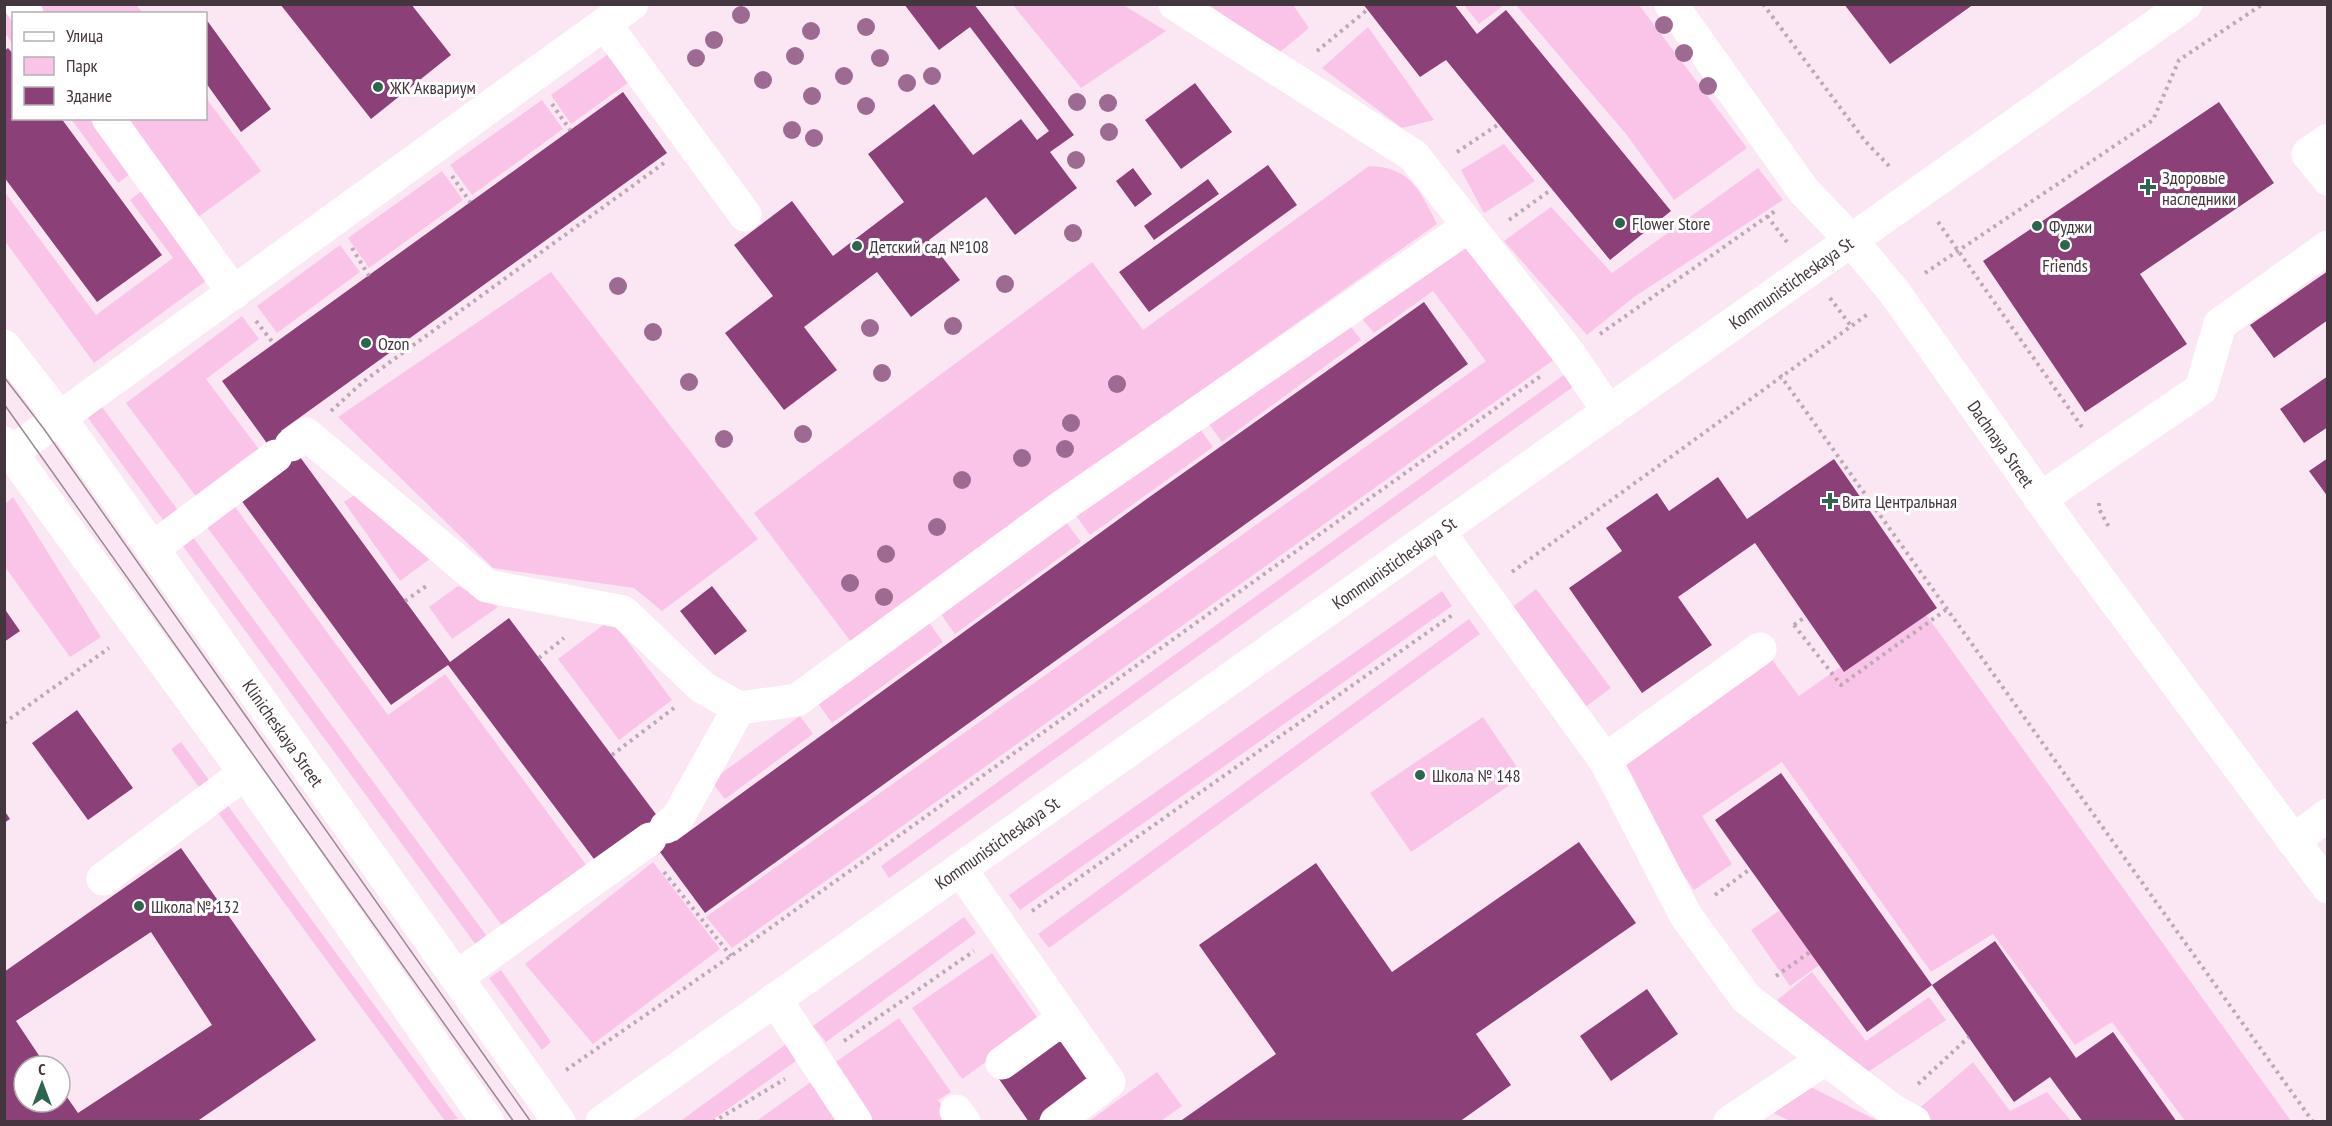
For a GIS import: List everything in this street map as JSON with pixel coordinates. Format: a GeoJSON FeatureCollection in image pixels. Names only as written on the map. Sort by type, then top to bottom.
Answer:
{"type":"FeatureCollection","features":[{"type":"Feature","properties":{"kind":"street"},"geometry":{"type":"LineString","coordinates":[[488,1122],[245,773],[7,451],[60,418],[632,4]]}},
{"type":"Feature","properties":{"kind":"street"},"geometry":{"type":"LineString","coordinates":[[1175,4],[1414,156],[1570,355],[1609,412]]}},
{"type":"Feature","properties":{"kind":"street","name":"Dachnaya Street"},"geometry":{"type":"LineString","coordinates":[[1671,4],[1804,191],[1851,240],[1895,293],[2040,499],[2328,887]]}},
{"type":"Feature","properties":{"kind":"street","name":"Kommunisticheskaya St"},"geometry":{"type":"LineString","coordinates":[[602,1122],[2186,4]]}},
{"type":"Feature","properties":{"kind":"street"},"geometry":{"type":"LineString","coordinates":[[605,24],[745,215]]}},
{"type":"Feature","properties":{"kind":"street"},"geometry":{"type":"LineString","coordinates":[[109,120],[234,293]]}},
{"type":"Feature","properties":{"kind":"street"},"geometry":{"type":"LineString","coordinates":[[2328,140],[2308,154],[2328,179]]}},
{"type":"Feature","properties":{"kind":"street"},"geometry":{"type":"LineString","coordinates":[[152,549],[291,445],[488,586],[623,612],[702,687],[739,708],[797,700],[1064,505],[1475,233]]}},
{"type":"Feature","properties":{"kind":"street"},"geometry":{"type":"LineString","coordinates":[[2040,499],[2200,389],[2220,324],[2328,247]]}},
{"type":"Feature","properties":{"kind":"street","name":"Klinicheskaya Street"},"geometry":{"type":"LineString","coordinates":[[4,346],[60,418],[560,1122]]}},
{"type":"Feature","properties":{"kind":"street"},"geometry":{"type":"LineString","coordinates":[[1439,532],[1605,760],[1686,916],[1746,998],[1902,1115]]}},
{"type":"Feature","properties":{"kind":"street"},"geometry":{"type":"LineString","coordinates":[[1605,760],[1760,648]]}},
{"type":"Feature","properties":{"kind":"street"},"geometry":{"type":"LineString","coordinates":[[457,976],[677,819],[739,708]]}},
{"type":"Feature","properties":{"kind":"street"},"geometry":{"type":"LineString","coordinates":[[103,879],[245,773]]}},
{"type":"Feature","properties":{"kind":"street"},"geometry":{"type":"LineString","coordinates":[[2293,841],[2328,815]]}},
{"type":"Feature","properties":{"kind":"street"},"geometry":{"type":"LineString","coordinates":[[960,869],[1109,1082],[1056,1122]]}},
{"type":"Feature","properties":{"kind":"street"},"geometry":{"type":"LineString","coordinates":[[775,999],[856,1122]]}},
{"type":"Feature","properties":{"kind":"street"},"geometry":{"type":"LineString","coordinates":[[1002,1063],[1064,1018]]}},
{"type":"Feature","properties":{"kind":"street"},"geometry":{"type":"LineString","coordinates":[[1730,1122],[1825,1059]]}},
{"type":"Feature","properties":{"kind":"path"},"geometry":{"type":"LineString","coordinates":[[1763,4],[1865,141],[1916,194],[1960,250],[2102,456],[2098,509],[2113,536]]}},
{"type":"Feature","properties":{"kind":"path"},"geometry":{"type":"LineString","coordinates":[[1288,76],[1367,10]]}},
{"type":"Feature","properties":{"kind":"path"},"geometry":{"type":"LineString","coordinates":[[1428,173],[1499,124]]}},
{"type":"Feature","properties":{"kind":"path"},"geometry":{"type":"LineString","coordinates":[[291,445],[364,381],[691,143]]}},
{"type":"Feature","properties":{"kind":"path"},"geometry":{"type":"LineString","coordinates":[[1475,233],[1552,189]]}},
{"type":"Feature","properties":{"kind":"path"},"geometry":{"type":"LineString","coordinates":[[535,1088],[571,1067],[731,956],[1570,355],[1804,191]]}},
{"type":"Feature","properties":{"kind":"path"},"geometry":{"type":"LineString","coordinates":[[1780,375],[2313,1122]]}},
{"type":"Feature","properties":{"kind":"path"},"geometry":{"type":"LineString","coordinates":[[1794,624],[1841,685],[1947,609]]}},
{"type":"Feature","properties":{"kind":"path"},"geometry":{"type":"LineString","coordinates":[[4,723],[111,647]]}},
{"type":"Feature","properties":{"kind":"path"},"geometry":{"type":"LineString","coordinates":[[612,755],[702,687]]}},
{"type":"Feature","properties":{"kind":"path"},"geometry":{"type":"LineString","coordinates":[[652,837],[731,956]]}},
{"type":"Feature","properties":{"kind":"path"},"geometry":{"type":"LineString","coordinates":[[1686,916],[1750,869]]}},
{"type":"Feature","properties":{"kind":"path"},"geometry":{"type":"LineString","coordinates":[[1902,1115],[1968,1037]]}},
{"type":"Feature","properties":{"kind":"green space"},"geometry":{"type":"Polygon","coordinates":[[[4,5],[12,12],[12,44],[5,33],[4,5]]]}},
{"type":"Feature","properties":{"kind":"green space"},"geometry":{"type":"Polygon","coordinates":[[[38,5],[136,5],[142,12],[44,12],[38,5]]]}},
{"type":"Feature","properties":{"kind":"green space"},"geometry":{"type":"Polygon","coordinates":[[[1013,5],[1123,5],[1166,31],[1081,88],[1013,5]]]}},
{"type":"Feature","properties":{"kind":"green space"},"geometry":{"type":"Polygon","coordinates":[[[1209,5],[1293,5],[1309,28],[1279,53],[1209,5]]]}},
{"type":"Feature","properties":{"kind":"green space"},"geometry":{"type":"Polygon","coordinates":[[[1464,5],[1504,5],[1479,24],[1464,5]]]}},
{"type":"Feature","properties":{"kind":"green space"},"geometry":{"type":"Polygon","coordinates":[[[1516,5],[1639,5],[1747,148],[1674,200],[1626,134],[1516,5]]]}},
{"type":"Feature","properties":{"kind":"green space"},"geometry":{"type":"Polygon","coordinates":[[[1368,27],[1434,120],[1402,128],[1322,68],[1368,27]]]}},
{"type":"Feature","properties":{"kind":"green space"},"geometry":{"type":"Polygon","coordinates":[[[611,52],[632,80],[571,124],[551,95],[611,52]]]}},
{"type":"Feature","properties":{"kind":"green space"},"geometry":{"type":"Polygon","coordinates":[[[207,99],[261,171],[197,218],[123,120],[207,120],[207,99]]]}},
{"type":"Feature","properties":{"kind":"green space"},"geometry":{"type":"Polygon","coordinates":[[[542,100],[563,129],[472,195],[450,165],[542,100]]]}},
{"type":"Feature","properties":{"kind":"green space"},"geometry":{"type":"Polygon","coordinates":[[[72,120],[96,120],[133,172],[118,183],[72,120]]]}},
{"type":"Feature","properties":{"kind":"green space"},"geometry":{"type":"Polygon","coordinates":[[[1504,144],[1535,181],[1484,213],[1461,170],[1504,144]]]}},
{"type":"Feature","properties":{"kind":"green space"},"geometry":{"type":"Polygon","coordinates":[[[1369,166],[1383,167],[1404,176],[1419,191],[1437,224],[1192,397],[854,646],[754,513],[1092,262],[1143,330],[1369,166]]]}},
{"type":"Feature","properties":{"kind":"green space"},"geometry":{"type":"Polygon","coordinates":[[[1758,168],[1783,200],[1634,297],[1587,335],[1504,241],[1551,207],[1612,273],[1758,168]]]}},
{"type":"Feature","properties":{"kind":"green space"},"geometry":{"type":"Polygon","coordinates":[[[442,171],[463,200],[369,268],[348,238],[442,171]]]}},
{"type":"Feature","properties":{"kind":"green space"},"geometry":{"type":"Polygon","coordinates":[[[145,188],[211,277],[94,363],[5,241],[4,191],[96,315],[173,258],[130,200],[145,188]]]}},
{"type":"Feature","properties":{"kind":"green space"},"geometry":{"type":"Polygon","coordinates":[[[340,245],[360,272],[277,333],[257,306],[340,245]]]}},
{"type":"Feature","properties":{"kind":"green space"},"geometry":{"type":"Polygon","coordinates":[[[1464,246],[1559,356],[732,948],[706,917],[1486,361],[1433,291],[1374,333],[1357,313],[1464,246]]]}},
{"type":"Feature","properties":{"kind":"green space"},"geometry":{"type":"Polygon","coordinates":[[[551,272],[758,539],[662,611],[634,588],[493,568],[338,417],[551,272]]]}},
{"type":"Feature","properties":{"kind":"green space"},"geometry":{"type":"Polygon","coordinates":[[[242,316],[259,339],[206,379],[261,452],[198,499],[126,403],[242,316]]]}},
{"type":"Feature","properties":{"kind":"green space"},"geometry":{"type":"Polygon","coordinates":[[[1345,319],[1361,340],[1222,442],[1206,420],[1345,319]]]}},
{"type":"Feature","properties":{"kind":"green space"},"geometry":{"type":"Polygon","coordinates":[[[1568,372],[1577,384],[889,878],[881,866],[1568,372]]]}},
{"type":"Feature","properties":{"kind":"green space"},"geometry":{"type":"Polygon","coordinates":[[[102,407],[177,509],[163,520],[88,418],[102,407]]]}},
{"type":"Feature","properties":{"kind":"green space"},"geometry":{"type":"Polygon","coordinates":[[[1197,425],[1213,447],[1090,535],[1074,513],[1197,425]]]}},
{"type":"Feature","properties":{"kind":"green space"},"geometry":{"type":"Polygon","coordinates":[[[362,490],[434,556],[400,581],[344,502],[362,490]]]}},
{"type":"Feature","properties":{"kind":"green space"},"geometry":{"type":"Polygon","coordinates":[[[13,497],[101,637],[70,657],[5,567],[5,504],[13,497]]]}},
{"type":"Feature","properties":{"kind":"green space"},"geometry":{"type":"Polygon","coordinates":[[[230,500],[388,715],[445,674],[587,866],[506,931],[201,519],[230,500]]]}},
{"type":"Feature","properties":{"kind":"green space"},"geometry":{"type":"Polygon","coordinates":[[[1066,522],[1081,542],[955,634],[940,613],[1066,522]]]}},
{"type":"Feature","properties":{"kind":"green space"},"geometry":{"type":"Polygon","coordinates":[[[187,529],[486,935],[476,945],[177,538],[187,529]]]}},
{"type":"Feature","properties":{"kind":"green space"},"geometry":{"type":"Polygon","coordinates":[[[458,586],[498,607],[452,639],[429,607],[458,586]]]}},
{"type":"Feature","properties":{"kind":"green space"},"geometry":{"type":"Polygon","coordinates":[[[1536,589],[1611,688],[1584,708],[1510,609],[1536,589]]]}},
{"type":"Feature","properties":{"kind":"green space"},"geometry":{"type":"Polygon","coordinates":[[[1442,591],[1452,606],[1020,910],[1009,895],[1442,591]]]}},
{"type":"Feature","properties":{"kind":"green space"},"geometry":{"type":"Polygon","coordinates":[[[1922,609],[2291,1121],[2185,1121],[2112,1022],[2075,1045],[1993,934],[1931,972],[1782,762],[1702,816],[1732,864],[1694,890],[1599,753],[1755,637],[1799,696],[1922,609]]]}},
{"type":"Feature","properties":{"kind":"green space"},"geometry":{"type":"Polygon","coordinates":[[[611,619],[672,700],[619,740],[558,659],[611,619]]]}},
{"type":"Feature","properties":{"kind":"green space"},"geometry":{"type":"Polygon","coordinates":[[[1469,619],[1480,634],[1049,948],[1038,934],[1469,619]]]}},
{"type":"Feature","properties":{"kind":"green space"},"geometry":{"type":"Polygon","coordinates":[[[928,621],[943,642],[832,723],[817,702],[928,621]]]}},
{"type":"Feature","properties":{"kind":"green space"},"geometry":{"type":"Polygon","coordinates":[[[800,716],[813,734],[725,799],[711,781],[800,716]]]}},
{"type":"Feature","properties":{"kind":"green space"},"geometry":{"type":"Polygon","coordinates":[[[1483,717],[1523,776],[1411,852],[1370,793],[1483,717]]]}},
{"type":"Feature","properties":{"kind":"green space"},"geometry":{"type":"Polygon","coordinates":[[[181,742],[458,1119],[445,1121],[171,749],[181,742]]]}},
{"type":"Feature","properties":{"kind":"green space"},"geometry":{"type":"Polygon","coordinates":[[[653,862],[720,949],[593,1044],[525,964],[653,862]]]}},
{"type":"Feature","properties":{"kind":"green space"},"geometry":{"type":"Polygon","coordinates":[[[1793,901],[1832,956],[1790,986],[1751,930],[1793,901]]]}},
{"type":"Feature","properties":{"kind":"green space"},"geometry":{"type":"Polygon","coordinates":[[[964,917],[976,933],[826,1042],[813,1026],[964,917]]]}},
{"type":"Feature","properties":{"kind":"green space"},"geometry":{"type":"Polygon","coordinates":[[[992,953],[1041,1023],[962,1079],[912,1008],[992,953]]]}},
{"type":"Feature","properties":{"kind":"green space"},"geometry":{"type":"Polygon","coordinates":[[[501,970],[551,1042],[542,1050],[489,978],[501,970]]]}},
{"type":"Feature","properties":{"kind":"green space"},"geometry":{"type":"Polygon","coordinates":[[[1812,972],[1866,1041],[1929,997],[1946,1020],[1859,1078],[1777,1000],[1812,972]]]}},
{"type":"Feature","properties":{"kind":"green space"},"geometry":{"type":"Polygon","coordinates":[[[899,1018],[951,1092],[938,1100],[953,1121],[869,1121],[830,1066],[899,1018]]]}},
{"type":"Feature","properties":{"kind":"green space"},"geometry":{"type":"Polygon","coordinates":[[[789,1042],[800,1058],[711,1121],[679,1122],[789,1042]]]}},
{"type":"Feature","properties":{"kind":"green space"},"geometry":{"type":"Polygon","coordinates":[[[1973,1062],[2010,1111],[2047,1092],[2071,1121],[1933,1121],[1915,1112],[1973,1062]]]}},
{"type":"Feature","properties":{"kind":"green space"},"geometry":{"type":"Polygon","coordinates":[[[1157,1072],[1182,1106],[1161,1121],[1089,1121],[1157,1072]]]}},
{"type":"Feature","properties":{"kind":"green space"},"geometry":{"type":"Polygon","coordinates":[[[818,1077],[850,1122],[755,1122],[818,1077]]]}},
{"type":"Feature","properties":{"kind":"green space"},"geometry":{"type":"Polygon","coordinates":[[[1803,1083],[1878,1121],[1790,1121],[1765,1109],[1803,1083]]]}},
{"type":"Feature","properties":{"kind":"building","name":"ЖК Аквариум"},"geometry":{"type":"Polygon","coordinates":[[[280,4],[411,4],[451,55],[371,119],[280,4]]]}},
{"type":"Feature","properties":{"kind":"building"},"geometry":{"type":"Polygon","coordinates":[[[904,4],[974,4],[1074,135],[1050,152],[1077,188],[1015,235],[986,197],[929,240],[960,280],[911,317],[877,272],[804,327],[837,370],[784,410],[725,333],[773,296],[734,245],[792,201],[833,256],[904,202],[868,154],[934,104],[973,155],[1021,119],[1037,140],[1049,131],[970,27],[939,50],[904,4]]]}},
{"type":"Feature","properties":{"kind":"building"},"geometry":{"type":"Polygon","coordinates":[[[1363,4],[1454,4],[1477,34],[1506,10],[1671,211],[1610,260],[1446,60],[1420,77],[1363,4]]]}},
{"type":"Feature","properties":{"kind":"building"},"geometry":{"type":"Polygon","coordinates":[[[1844,4],[1974,4],[1890,64],[1844,4]]]}},
{"type":"Feature","properties":{"kind":"building"},"geometry":{"type":"Polygon","coordinates":[[[207,20],[271,109],[241,132],[207,84],[207,20]]]}},
{"type":"Feature","properties":{"kind":"building"},"geometry":{"type":"Polygon","coordinates":[[[8,48],[12,53],[12,120],[62,120],[162,255],[97,302],[4,177],[4,51],[8,48]]]}},
{"type":"Feature","properties":{"kind":"building"},"geometry":{"type":"Polygon","coordinates":[[[1195,83],[1232,132],[1181,169],[1145,120],[1195,83]]]}},
{"type":"Feature","properties":{"kind":"building"},"geometry":{"type":"Polygon","coordinates":[[[623,92],[667,153],[281,431],[450,662],[509,618],[676,841],[1148,498],[1424,302],[1468,364],[705,913],[643,829],[597,863],[448,665],[391,705],[238,496],[282,464],[222,381],[623,92]]]}},
{"type":"Feature","properties":{"kind":"building"},"geometry":{"type":"Polygon","coordinates":[[[2219,102],[2274,183],[2140,274],[2187,344],[2085,412],[1983,261],[2219,102]]]}},
{"type":"Feature","properties":{"kind":"building"},"geometry":{"type":"Polygon","coordinates":[[[1268,165],[1297,205],[1149,312],[1119,272],[1268,165]]]}},
{"type":"Feature","properties":{"kind":"building"},"geometry":{"type":"Polygon","coordinates":[[[1133,168],[1152,194],[1135,207],[1116,181],[1133,168]]]}},
{"type":"Feature","properties":{"kind":"building"},"geometry":{"type":"Polygon","coordinates":[[[1208,179],[1219,194],[1154,240],[1144,226],[1208,179]]]}},
{"type":"Feature","properties":{"kind":"building"},"geometry":{"type":"Polygon","coordinates":[[[2328,271],[2328,320],[2274,358],[2250,325],[2328,271]]]}},
{"type":"Feature","properties":{"kind":"building"},"geometry":{"type":"Polygon","coordinates":[[[2328,376],[2328,427],[2304,443],[2280,409],[2328,376]]]}},
{"type":"Feature","properties":{"kind":"building"},"geometry":{"type":"Polygon","coordinates":[[[2328,458],[2328,497],[2309,471],[2328,458]]]}},
{"type":"Feature","properties":{"kind":"building"},"geometry":{"type":"Polygon","coordinates":[[[1834,459],[1937,608],[1844,672],[1755,543],[1678,597],[1712,645],[1642,693],[1569,588],[1622,551],[1606,528],[1657,493],[1669,511],[1718,477],[1747,519],[1834,459]]]}},
{"type":"Feature","properties":{"kind":"building"},"geometry":{"type":"Polygon","coordinates":[[[712,586],[747,631],[715,655],[680,611],[712,586]]]}},
{"type":"Feature","properties":{"kind":"building"},"geometry":{"type":"Polygon","coordinates":[[[4,608],[20,631],[4,642],[4,608]]]}},
{"type":"Feature","properties":{"kind":"building"},"geometry":{"type":"Polygon","coordinates":[[[77,710],[133,788],[88,820],[32,743],[77,710]]]}},
{"type":"Feature","properties":{"kind":"building"},"geometry":{"type":"Polygon","coordinates":[[[1781,773],[1932,985],[1867,1032],[1715,820],[1781,773]]]}},
{"type":"Feature","properties":{"kind":"building"},"geometry":{"type":"Polygon","coordinates":[[[4,810],[10,819],[4,823],[4,810]]]}},
{"type":"Feature","properties":{"kind":"building"},"geometry":{"type":"Polygon","coordinates":[[[1579,842],[1636,923],[1476,1034],[1511,1085],[1459,1122],[1179,1122],[1276,1054],[1199,945],[1316,863],[1392,972],[1579,842]]]}},
{"type":"Feature","properties":{"kind":"building"},"geometry":{"type":"Polygon","coordinates":[[[181,848],[316,1040],[196,1122],[4,1122],[4,972],[181,848]],[[151,932],[16,1021],[38,1054],[12,1054],[12,1114],[72,1114],[72,1104],[78,1113],[212,1025],[151,932]]]}},
{"type":"Feature","properties":{"kind":"building"},"geometry":{"type":"Polygon","coordinates":[[[1995,941],[2076,1058],[2113,1032],[2177,1122],[2083,1122],[2050,1077],[2014,1102],[1932,985],[1995,941]]]}},
{"type":"Feature","properties":{"kind":"building"},"geometry":{"type":"Polygon","coordinates":[[[1647,989],[1678,1034],[1611,1081],[1580,1036],[1647,989]]]}},
{"type":"Feature","properties":{"kind":"building"},"geometry":{"type":"Polygon","coordinates":[[[1059,1037],[1091,1084],[1036,1122],[1029,1122],[999,1079],[1059,1037]]]}},
{"type":"Feature","properties":{"kind":"tram line"},"geometry":{"type":"LineString","coordinates":[[4,377],[44,429],[531,1122]]}},
{"type":"Feature","properties":{"kind":"tram line"},"geometry":{"type":"LineString","coordinates":[[4,404],[514,1122]]}},
{"type":"Feature","properties":{"kind":"place","name":"ЖК Аквариум"},"geometry":{"type":"Point","coordinates":[378,87]}},
{"type":"Feature","properties":{"kind":"place","name":"Здоровые наследники"},"geometry":{"type":"Point","coordinates":[2148,187]}},
{"type":"Feature","properties":{"kind":"place","name":"Flower Store"},"geometry":{"type":"Point","coordinates":[1620,223]}},
{"type":"Feature","properties":{"kind":"place","name":"Фуджи"},"geometry":{"type":"Point","coordinates":[2037,226]}},
{"type":"Feature","properties":{"kind":"place","name":"Friends"},"geometry":{"type":"Point","coordinates":[2065,245]}},
{"type":"Feature","properties":{"kind":"place","name":"Детский сад №108"},"geometry":{"type":"Point","coordinates":[857,246]}},
{"type":"Feature","properties":{"kind":"place","name":"Ozon"},"geometry":{"type":"Point","coordinates":[366,343]}},
{"type":"Feature","properties":{"kind":"place","name":"Вита Центральная"},"geometry":{"type":"Point","coordinates":[1830,501]}},
{"type":"Feature","properties":{"kind":"place","name":"Школа № 148"},"geometry":{"type":"Point","coordinates":[1420,775]}},
{"type":"Feature","properties":{"kind":"place","name":"Школа № 132"},"geometry":{"type":"Point","coordinates":[139,906]}}]}
